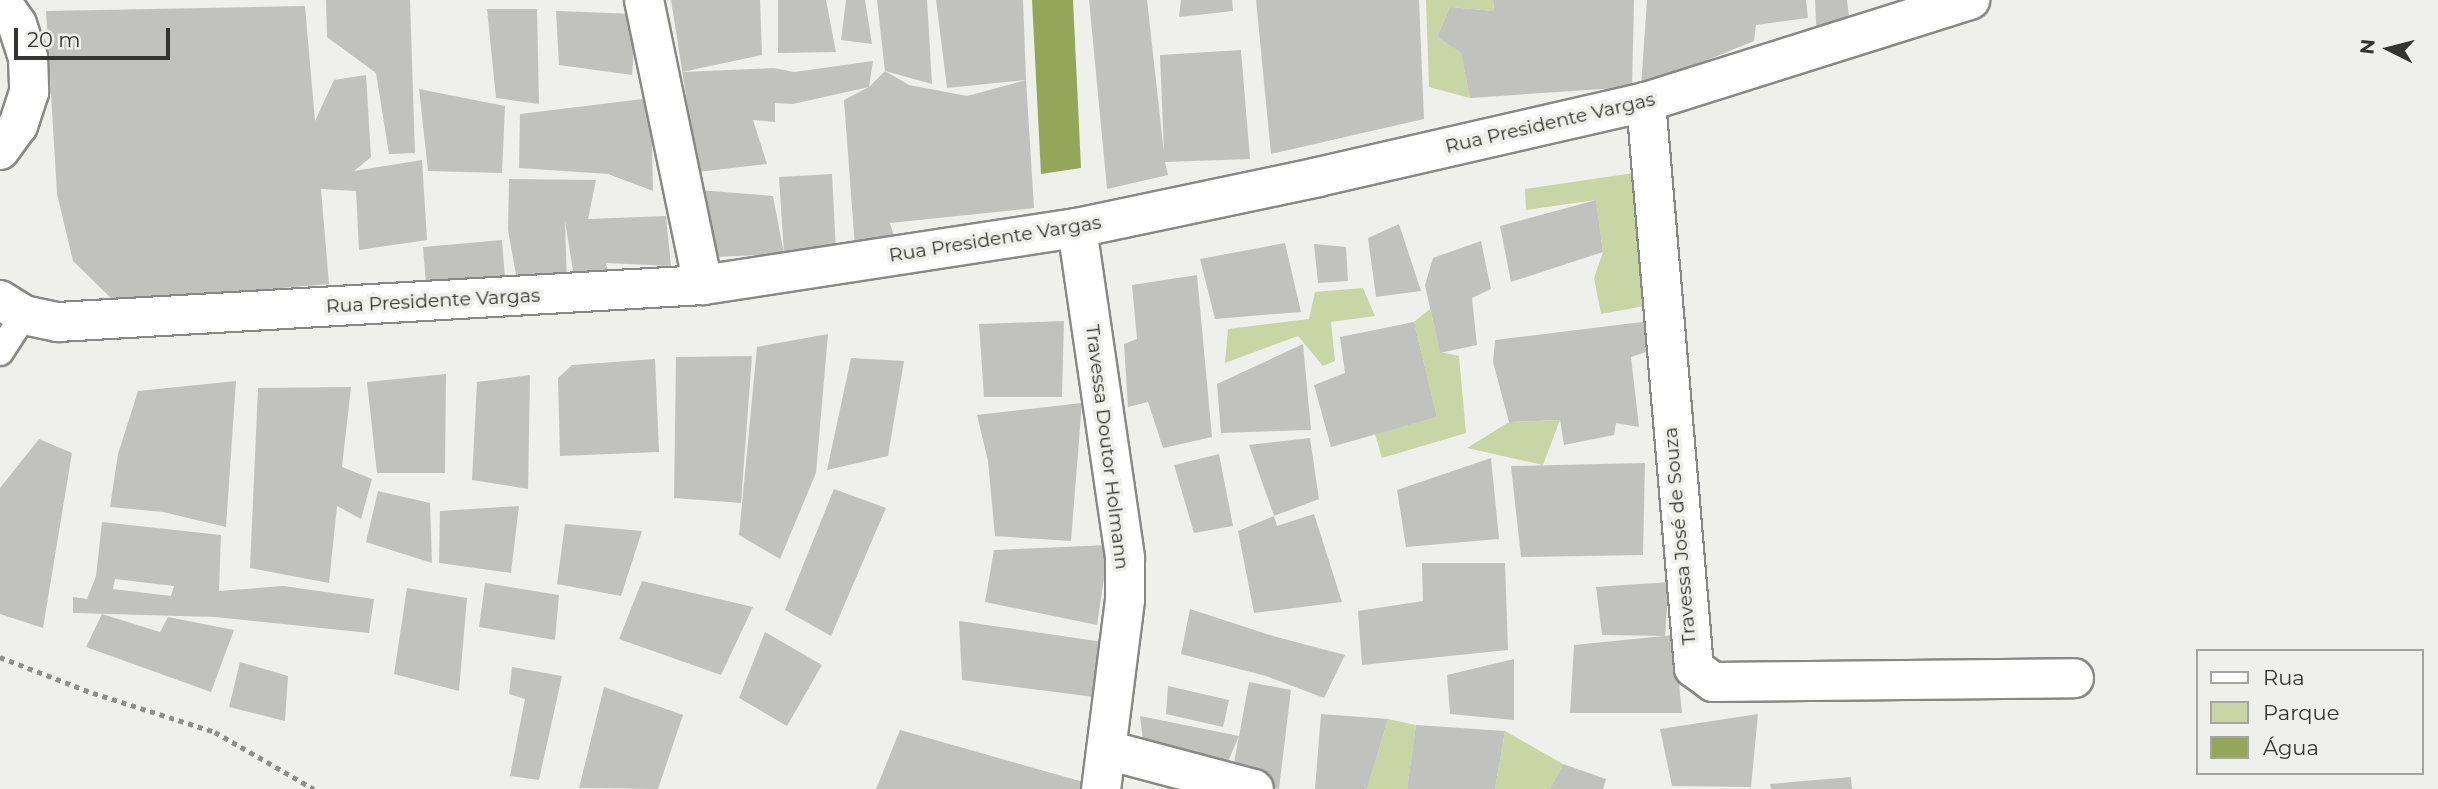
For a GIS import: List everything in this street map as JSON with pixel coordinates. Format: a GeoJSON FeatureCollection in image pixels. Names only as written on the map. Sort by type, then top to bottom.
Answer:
{"type":"FeatureCollection","features":[{"type":"Feature","properties":{"kind":"street"},"geometry":{"type":"LineString","coordinates":[[0,0],[17,24],[28,57],[29,92],[18,125],[0,150]]}},
{"type":"Feature","properties":{"kind":"street"},"geometry":{"type":"LineString","coordinates":[[644,0],[703,285]]}},
{"type":"Feature","properties":{"kind":"street","name":"Rua Presidente Vargas"},"geometry":{"type":"LineString","coordinates":[[12,307],[58,322],[703,285],[1077,228],[1646,102],[1970,0]]}},
{"type":"Feature","properties":{"kind":"street","name":"Travessa José de Souza"},"geometry":{"type":"LineString","coordinates":[[1646,102],[1694,668],[1713,681],[2074,678]]}},
{"type":"Feature","properties":{"kind":"street","name":"Travessa Doutor Holmann"},"geometry":{"type":"LineString","coordinates":[[1077,228],[1125,559],[1125,600],[1101,789]]}},
{"type":"Feature","properties":{"kind":"street"},"geometry":{"type":"LineString","coordinates":[[1107,750],[1254,789]]}},
{"type":"Feature","properties":{"kind":"lane"},"geometry":{"type":"LineString","coordinates":[[0,352],[12,307]]}},
{"type":"Feature","properties":{"kind":"path"},"geometry":{"type":"LineString","coordinates":[[0,657],[93,693],[215,732],[314,789]]}},
{"type":"Feature","properties":{"kind":"green space"},"geometry":{"type":"Polygon","coordinates":[[[1426,0],[1493,0],[1494,11],[1450,7],[1437,37],[1461,53],[1470,98],[1429,87],[1426,0]]]}},
{"type":"Feature","properties":{"kind":"green space"},"geometry":{"type":"Polygon","coordinates":[[[1641,172],[1645,306],[1601,314],[1594,278],[1603,252],[1596,200],[1526,210],[1525,189],[1641,172]]]}},
{"type":"Feature","properties":{"kind":"green space"},"geometry":{"type":"Polygon","coordinates":[[[1363,288],[1375,316],[1331,322],[1335,361],[1323,366],[1298,336],[1225,363],[1228,329],[1309,319],[1315,292],[1363,288]]]}},
{"type":"Feature","properties":{"kind":"green space"},"geometry":{"type":"Polygon","coordinates":[[[1430,309],[1440,352],[1459,356],[1466,433],[1382,458],[1375,434],[1437,417],[1414,322],[1430,309]]]}},
{"type":"Feature","properties":{"kind":"green space"},"geometry":{"type":"Polygon","coordinates":[[[1560,420],[1543,465],[1467,448],[1509,422],[1560,420]]]}},
{"type":"Feature","properties":{"kind":"green space"},"geometry":{"type":"Polygon","coordinates":[[[1388,719],[1416,725],[1407,789],[1367,789],[1388,719]]]}},
{"type":"Feature","properties":{"kind":"green space"},"geometry":{"type":"Polygon","coordinates":[[[1505,731],[1563,764],[1550,789],[1495,789],[1505,731]]]}},
{"type":"Feature","properties":{"kind":"water"},"geometry":{"type":"Polygon","coordinates":[[[1032,0],[1073,0],[1081,168],[1041,174],[1032,0]]]}},
{"type":"Feature","properties":{"kind":"building"},"geometry":{"type":"Polygon","coordinates":[[[326,0],[410,0],[415,153],[389,154],[376,73],[327,37],[326,0]]]}},
{"type":"Feature","properties":{"kind":"building"},"geometry":{"type":"Polygon","coordinates":[[[671,0],[760,0],[762,55],[682,72],[671,0]]]}},
{"type":"Feature","properties":{"kind":"building"},"geometry":{"type":"Polygon","coordinates":[[[778,0],[826,0],[836,52],[778,53],[778,0]]]}},
{"type":"Feature","properties":{"kind":"building"},"geometry":{"type":"Polygon","coordinates":[[[846,0],[865,0],[872,44],[841,40],[846,0]]]}},
{"type":"Feature","properties":{"kind":"building"},"geometry":{"type":"Polygon","coordinates":[[[877,0],[927,0],[932,84],[885,71],[877,0]]]}},
{"type":"Feature","properties":{"kind":"building"},"geometry":{"type":"Polygon","coordinates":[[[936,0],[1023,0],[1026,80],[947,88],[936,0]]]}},
{"type":"Feature","properties":{"kind":"building"},"geometry":{"type":"Polygon","coordinates":[[[1089,0],[1147,0],[1164,153],[1160,55],[1241,50],[1250,159],[1165,162],[1168,175],[1107,189],[1089,0]]]}},
{"type":"Feature","properties":{"kind":"building"},"geometry":{"type":"Polygon","coordinates":[[[1181,0],[1232,0],[1233,11],[1179,17],[1181,0]]]}},
{"type":"Feature","properties":{"kind":"building"},"geometry":{"type":"Polygon","coordinates":[[[1256,0],[1419,0],[1424,119],[1271,154],[1256,0]]]}},
{"type":"Feature","properties":{"kind":"building"},"geometry":{"type":"Polygon","coordinates":[[[1493,0],[1634,0],[1632,87],[1470,98],[1461,53],[1437,37],[1450,7],[1494,11],[1493,0]]]}},
{"type":"Feature","properties":{"kind":"building"},"geometry":{"type":"Polygon","coordinates":[[[1647,0],[1806,0],[1808,18],[1756,25],[1754,41],[1641,87],[1647,0]]]}},
{"type":"Feature","properties":{"kind":"building"},"geometry":{"type":"Polygon","coordinates":[[[1815,0],[1847,0],[1851,33],[1817,41],[1815,0]]]}},
{"type":"Feature","properties":{"kind":"building"},"geometry":{"type":"Polygon","coordinates":[[[305,6],[315,121],[334,80],[366,75],[371,157],[354,171],[422,160],[427,240],[359,250],[356,191],[321,189],[329,284],[115,302],[73,261],[57,194],[46,11],[305,6]]]}},
{"type":"Feature","properties":{"kind":"building"},"geometry":{"type":"Polygon","coordinates":[[[487,9],[537,9],[539,104],[496,98],[487,9]]]}},
{"type":"Feature","properties":{"kind":"building"},"geometry":{"type":"Polygon","coordinates":[[[556,11],[637,14],[632,75],[559,65],[556,11]]]}},
{"type":"Feature","properties":{"kind":"building"},"geometry":{"type":"Polygon","coordinates":[[[873,61],[869,87],[793,104],[775,103],[775,122],[753,120],[767,164],[698,172],[682,72],[774,68],[794,72],[873,61]]]}},
{"type":"Feature","properties":{"kind":"building"},"geometry":{"type":"Polygon","coordinates":[[[885,71],[909,85],[967,96],[1026,80],[1034,208],[890,223],[896,242],[855,248],[844,100],[869,87],[885,71]]]}},
{"type":"Feature","properties":{"kind":"building"},"geometry":{"type":"Polygon","coordinates":[[[419,89],[505,106],[502,173],[428,171],[419,89]]]}},
{"type":"Feature","properties":{"kind":"building"},"geometry":{"type":"Polygon","coordinates":[[[651,98],[653,191],[608,174],[519,168],[520,114],[651,98]]]}},
{"type":"Feature","properties":{"kind":"building"},"geometry":{"type":"Polygon","coordinates":[[[832,174],[836,251],[784,254],[779,177],[832,174]]]}},
{"type":"Feature","properties":{"kind":"building"},"geometry":{"type":"Polygon","coordinates":[[[509,179],[596,180],[588,219],[666,216],[671,266],[606,263],[609,277],[574,277],[565,221],[567,285],[518,286],[508,230],[509,179]]]}},
{"type":"Feature","properties":{"kind":"building"},"geometry":{"type":"Polygon","coordinates":[[[699,190],[773,196],[784,254],[715,257],[699,190]]]}},
{"type":"Feature","properties":{"kind":"building"},"geometry":{"type":"Polygon","coordinates":[[[1596,200],[1603,252],[1511,282],[1500,226],[1596,200]]]}},
{"type":"Feature","properties":{"kind":"building"},"geometry":{"type":"Polygon","coordinates":[[[1399,224],[1421,291],[1376,297],[1368,238],[1399,224]]]}},
{"type":"Feature","properties":{"kind":"building"},"geometry":{"type":"Polygon","coordinates":[[[502,240],[506,292],[427,296],[423,247],[502,240]]]}},
{"type":"Feature","properties":{"kind":"building"},"geometry":{"type":"Polygon","coordinates":[[[1481,241],[1491,289],[1472,298],[1477,345],[1440,353],[1425,285],[1433,258],[1481,241]]]}},
{"type":"Feature","properties":{"kind":"building"},"geometry":{"type":"Polygon","coordinates":[[[1285,243],[1301,312],[1215,319],[1200,259],[1285,243]]]}},
{"type":"Feature","properties":{"kind":"building"},"geometry":{"type":"Polygon","coordinates":[[[1314,244],[1346,247],[1348,281],[1318,283],[1314,244]]]}},
{"type":"Feature","properties":{"kind":"building"},"geometry":{"type":"Polygon","coordinates":[[[1197,275],[1212,437],[1163,448],[1148,402],[1128,407],[1124,344],[1137,339],[1132,285],[1197,275]]]}},
{"type":"Feature","properties":{"kind":"building"},"geometry":{"type":"Polygon","coordinates":[[[1064,321],[1062,397],[984,397],[979,324],[1064,321]]]}},
{"type":"Feature","properties":{"kind":"building"},"geometry":{"type":"Polygon","coordinates":[[[1650,321],[1658,348],[1631,357],[1639,427],[1616,423],[1614,435],[1564,445],[1560,420],[1509,422],[1493,362],[1495,340],[1650,321]]]}},
{"type":"Feature","properties":{"kind":"building"},"geometry":{"type":"Polygon","coordinates":[[[1414,322],[1437,417],[1331,447],[1314,385],[1345,373],[1340,337],[1414,322]]]}},
{"type":"Feature","properties":{"kind":"building"},"geometry":{"type":"Polygon","coordinates":[[[828,334],[816,473],[780,559],[739,535],[757,347],[828,334]]]}},
{"type":"Feature","properties":{"kind":"building"},"geometry":{"type":"Polygon","coordinates":[[[1303,344],[1311,430],[1221,433],[1217,384],[1303,344]]]}},
{"type":"Feature","properties":{"kind":"building"},"geometry":{"type":"Polygon","coordinates":[[[752,356],[741,503],[674,498],[676,357],[752,356]]]}},
{"type":"Feature","properties":{"kind":"building"},"geometry":{"type":"Polygon","coordinates":[[[851,358],[904,361],[888,456],[827,470],[851,358]]]}},
{"type":"Feature","properties":{"kind":"building"},"geometry":{"type":"Polygon","coordinates":[[[655,359],[659,452],[560,456],[558,378],[572,365],[655,359]]]}},
{"type":"Feature","properties":{"kind":"building"},"geometry":{"type":"Polygon","coordinates":[[[446,374],[445,473],[377,473],[367,382],[446,374]]]}},
{"type":"Feature","properties":{"kind":"building"},"geometry":{"type":"Polygon","coordinates":[[[530,375],[528,489],[472,480],[477,382],[530,375]]]}},
{"type":"Feature","properties":{"kind":"building"},"geometry":{"type":"Polygon","coordinates":[[[236,381],[226,527],[163,512],[110,507],[118,454],[138,391],[236,381]]]}},
{"type":"Feature","properties":{"kind":"building"},"geometry":{"type":"Polygon","coordinates":[[[351,387],[342,467],[372,479],[361,519],[337,506],[329,583],[250,568],[258,388],[351,387]]]}},
{"type":"Feature","properties":{"kind":"building"},"geometry":{"type":"Polygon","coordinates":[[[1082,403],[1071,541],[995,536],[988,461],[977,415],[1082,403]]]}},
{"type":"Feature","properties":{"kind":"building"},"geometry":{"type":"Polygon","coordinates":[[[1310,438],[1319,499],[1274,516],[1249,445],[1310,438]]]}},
{"type":"Feature","properties":{"kind":"building"},"geometry":{"type":"Polygon","coordinates":[[[39,439],[72,453],[43,628],[0,614],[0,488],[39,439]]]}},
{"type":"Feature","properties":{"kind":"building"},"geometry":{"type":"Polygon","coordinates":[[[1219,454],[1233,526],[1194,533],[1174,465],[1219,454]]]}},
{"type":"Feature","properties":{"kind":"building"},"geometry":{"type":"Polygon","coordinates":[[[1491,458],[1499,539],[1406,547],[1397,490],[1491,458]]]}},
{"type":"Feature","properties":{"kind":"building"},"geometry":{"type":"Polygon","coordinates":[[[1645,463],[1643,555],[1521,557],[1511,466],[1645,463]]]}},
{"type":"Feature","properties":{"kind":"building"},"geometry":{"type":"Polygon","coordinates":[[[834,489],[886,508],[831,636],[785,610],[834,489]]]}},
{"type":"Feature","properties":{"kind":"building"},"geometry":{"type":"Polygon","coordinates":[[[378,491],[430,503],[432,563],[366,542],[378,491]]]}},
{"type":"Feature","properties":{"kind":"building"},"geometry":{"type":"Polygon","coordinates":[[[519,506],[511,573],[439,563],[440,511],[519,506]]]}},
{"type":"Feature","properties":{"kind":"building"},"geometry":{"type":"Polygon","coordinates":[[[1314,514],[1342,602],[1254,613],[1238,531],[1274,516],[1277,526],[1314,514]]]}},
{"type":"Feature","properties":{"kind":"building"},"geometry":{"type":"Polygon","coordinates":[[[102,522],[221,535],[219,591],[284,586],[374,599],[369,633],[215,617],[73,613],[73,597],[87,599],[96,576],[102,522]],[[115,579],[113,589],[171,596],[174,586],[115,579]]]}},
{"type":"Feature","properties":{"kind":"building"},"geometry":{"type":"Polygon","coordinates":[[[565,524],[642,531],[621,596],[557,584],[565,524]]]}},
{"type":"Feature","properties":{"kind":"building"},"geometry":{"type":"Polygon","coordinates":[[[1109,545],[1097,625],[985,602],[994,550],[1109,545]]]}},
{"type":"Feature","properties":{"kind":"building"},"geometry":{"type":"Polygon","coordinates":[[[1422,563],[1505,563],[1508,650],[1362,665],[1358,611],[1423,601],[1422,563]]]}},
{"type":"Feature","properties":{"kind":"building"},"geometry":{"type":"Polygon","coordinates":[[[642,581],[753,607],[721,675],[619,639],[642,581]]]}},
{"type":"Feature","properties":{"kind":"building"},"geometry":{"type":"Polygon","coordinates":[[[1669,582],[1665,636],[1602,635],[1596,587],[1669,582]]]}},
{"type":"Feature","properties":{"kind":"building"},"geometry":{"type":"Polygon","coordinates":[[[485,583],[559,595],[555,640],[479,627],[485,583]]]}},
{"type":"Feature","properties":{"kind":"building"},"geometry":{"type":"Polygon","coordinates":[[[407,588],[467,598],[459,691],[394,674],[407,588]]]}},
{"type":"Feature","properties":{"kind":"building"},"geometry":{"type":"Polygon","coordinates":[[[1190,609],[1273,636],[1345,655],[1324,698],[1266,676],[1181,654],[1190,609]]]}},
{"type":"Feature","properties":{"kind":"building"},"geometry":{"type":"Polygon","coordinates":[[[102,614],[160,632],[168,617],[234,630],[211,692],[86,647],[102,614]]]}},
{"type":"Feature","properties":{"kind":"building"},"geometry":{"type":"Polygon","coordinates":[[[959,621],[1103,642],[1094,697],[962,680],[959,621]]]}},
{"type":"Feature","properties":{"kind":"building"},"geometry":{"type":"Polygon","coordinates":[[[765,632],[822,665],[787,726],[739,698],[765,632]]]}},
{"type":"Feature","properties":{"kind":"building"},"geometry":{"type":"Polygon","coordinates":[[[1674,635],[1682,713],[1570,713],[1574,645],[1674,635]]]}},
{"type":"Feature","properties":{"kind":"building"},"geometry":{"type":"Polygon","coordinates":[[[1514,659],[1514,720],[1450,714],[1447,675],[1514,659]]]}},
{"type":"Feature","properties":{"kind":"building"},"geometry":{"type":"Polygon","coordinates":[[[240,662],[288,676],[285,721],[229,707],[240,662]]]}},
{"type":"Feature","properties":{"kind":"building"},"geometry":{"type":"Polygon","coordinates":[[[512,667],[562,676],[539,780],[510,776],[525,699],[509,694],[512,667]]]}},
{"type":"Feature","properties":{"kind":"building"},"geometry":{"type":"Polygon","coordinates":[[[1249,682],[1291,690],[1279,789],[1232,774],[1249,682]]]}},
{"type":"Feature","properties":{"kind":"building"},"geometry":{"type":"Polygon","coordinates":[[[1168,686],[1229,700],[1223,727],[1166,714],[1168,686]]]}},
{"type":"Feature","properties":{"kind":"building"},"geometry":{"type":"Polygon","coordinates":[[[604,687],[683,715],[658,789],[579,788],[604,687]]]}},
{"type":"Feature","properties":{"kind":"building"},"geometry":{"type":"Polygon","coordinates":[[[1321,714],[1388,719],[1367,789],[1315,789],[1321,714]]]}},
{"type":"Feature","properties":{"kind":"building"},"geometry":{"type":"Polygon","coordinates":[[[1758,714],[1751,787],[1672,786],[1660,729],[1758,714]]]}},
{"type":"Feature","properties":{"kind":"building"},"geometry":{"type":"Polygon","coordinates":[[[1140,716],[1239,736],[1223,773],[1144,750],[1140,716]]]}},
{"type":"Feature","properties":{"kind":"building"},"geometry":{"type":"Polygon","coordinates":[[[1416,725],[1505,731],[1495,789],[1407,789],[1416,725]]]}},
{"type":"Feature","properties":{"kind":"building"},"geometry":{"type":"Polygon","coordinates":[[[900,730],[1094,785],[1093,789],[876,789],[900,730]]]}},
{"type":"Feature","properties":{"kind":"building"},"geometry":{"type":"Polygon","coordinates":[[[1563,764],[1606,779],[1603,789],[1550,789],[1563,764]]]}},
{"type":"Feature","properties":{"kind":"building"},"geometry":{"type":"Polygon","coordinates":[[[1851,777],[1852,789],[1771,789],[1770,784],[1851,777]]]}}]}
